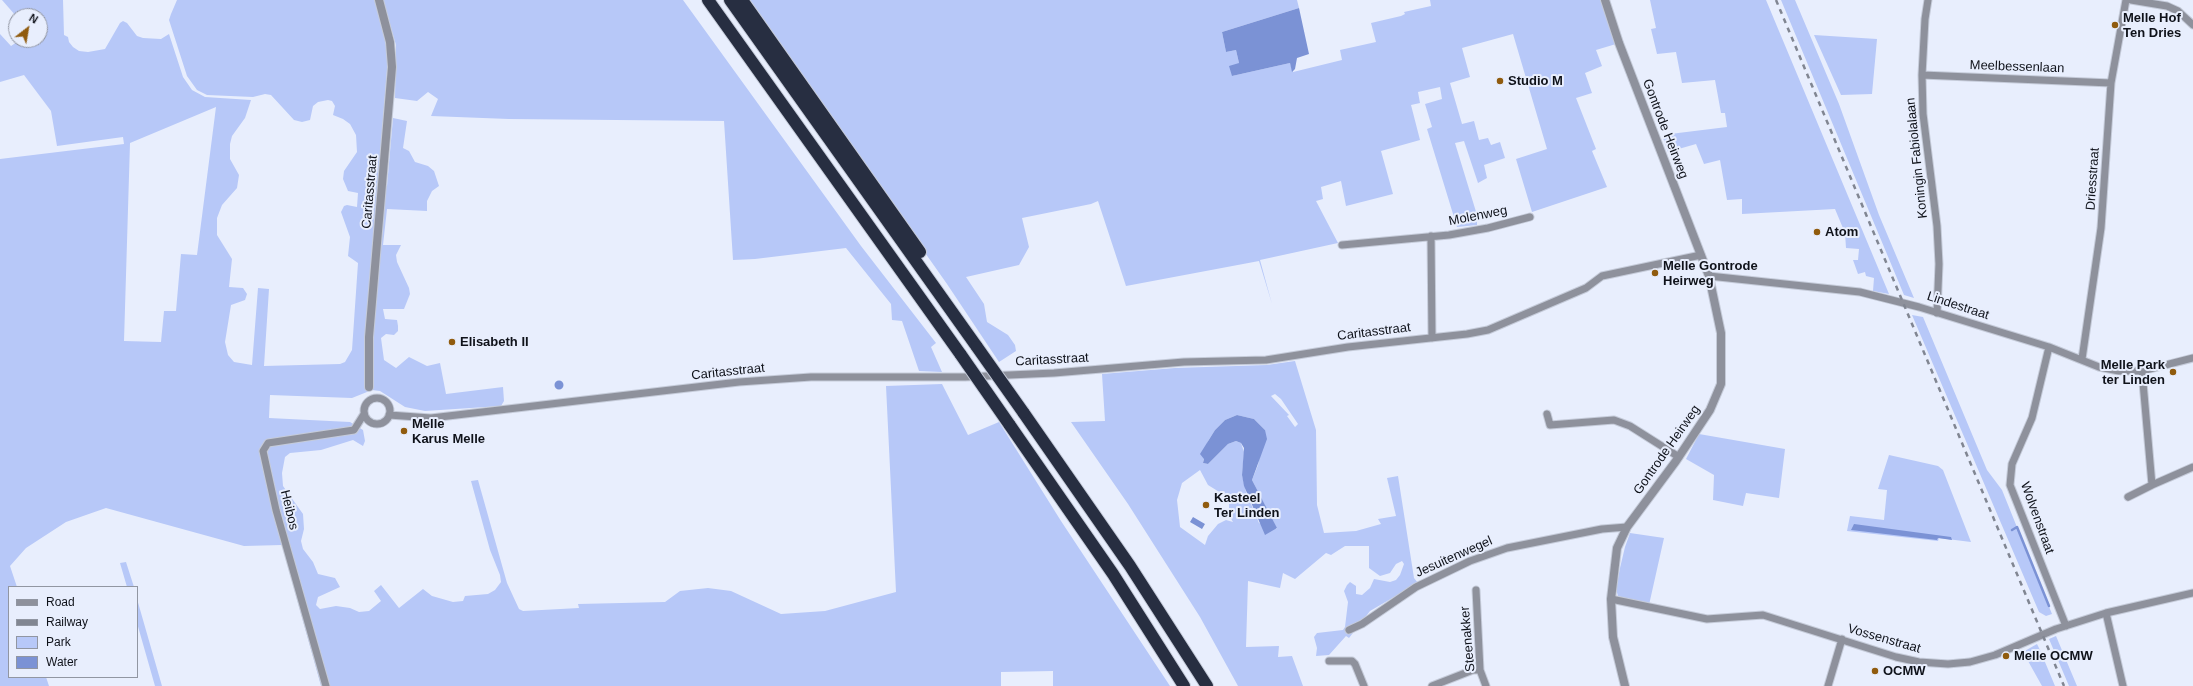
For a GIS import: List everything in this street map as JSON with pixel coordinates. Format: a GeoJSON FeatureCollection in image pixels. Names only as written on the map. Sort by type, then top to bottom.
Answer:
{"type":"FeatureCollection","features":[{"type":"Feature","properties":{"kind":"highway"},"geometry":{"type":"LineString","coordinates":[[730,0],[1023,412],[1130,566],[1208,686]]}},
{"type":"Feature","properties":{"kind":"highway"},"geometry":{"type":"LineString","coordinates":[[742,0],[945,288],[966,332]]}},
{"type":"Feature","properties":{"kind":"highway"},"geometry":{"type":"LineString","coordinates":[[708,1],[1009,424],[1113,574],[1184,686]]}},
{"type":"Feature","properties":{"kind":"street","name":"Caritasstraat"},"geometry":{"type":"LineString","coordinates":[[369,387],[369,338],[392,67],[390,42],[379,0]]}},
{"type":"Feature","properties":{"kind":"street","name":"Gontrode Heirweg"},"geometry":{"type":"LineString","coordinates":[[1605,0],[1619,43],[1709,276],[1720,333],[1721,384],[1710,410],[1679,457],[1627,527],[1617,548],[1611,599],[1613,637],[1625,686]]}},
{"type":"Feature","properties":{"kind":"street","name":"Koningin Fabiolalaan"},"geometry":{"type":"LineString","coordinates":[[1928,0],[1925,19],[1922,75],[1923,114],[1938,249],[1937,313]]}},
{"type":"Feature","properties":{"kind":"street","name":"Driesstraat"},"geometry":{"type":"LineString","coordinates":[[2082,359],[2101,228],[2111,83],[2126,0]]}},
{"type":"Feature","properties":{"kind":"street"},"geometry":{"type":"LineString","coordinates":[[2131,0],[2166,6],[2178,11],[2193,25]]}},
{"type":"Feature","properties":{"kind":"street","name":"Meelbessenlaan"},"geometry":{"type":"LineString","coordinates":[[1922,75],[2111,83]]}},
{"type":"Feature","properties":{"kind":"street","name":"Molenweg"},"geometry":{"type":"LineString","coordinates":[[1342,245],[1431,236],[1488,228],[1530,217]]}},
{"type":"Feature","properties":{"kind":"street"},"geometry":{"type":"LineString","coordinates":[[1431,236],[1432,338]]}},
{"type":"Feature","properties":{"kind":"street","name":"Caritasstraat"},"geometry":{"type":"LineString","coordinates":[[389,415],[430,418],[739,382],[811,378],[965,377],[1061,372],[1184,362],[1266,360],[1348,347],[1488,330],[1586,288],[1602,276],[1701,255]]}},
{"type":"Feature","properties":{"kind":"street","name":"Lindestraat"},"geometry":{"type":"LineString","coordinates":[[1709,276],[1860,292],[1937,313],[2049,347],[2099,367],[2119,371],[2142,371],[2193,358]]}},
{"type":"Feature","properties":{"kind":"street","name":"Wolvenstraat"},"geometry":{"type":"LineString","coordinates":[[2049,347],[2032,418],[2012,464],[2010,485],[2066,626]]}},
{"type":"Feature","properties":{"kind":"street"},"geometry":{"type":"LineString","coordinates":[[2142,371],[2152,485]]}},
{"type":"Feature","properties":{"kind":"street"},"geometry":{"type":"LineString","coordinates":[[369,387],[373,397]]}},
{"type":"Feature","properties":{"kind":"street"},"geometry":{"type":"LineString","coordinates":[[373,397],[382,398],[389,405],[389,415],[386,420],[380,423],[373,423],[368,420],[364,414],[367,402],[373,397]]}},
{"type":"Feature","properties":{"kind":"street","name":"Heibos"},"geometry":{"type":"LineString","coordinates":[[326,686],[276,510],[263,451],[268,443],[354,430],[364,414]]}},
{"type":"Feature","properties":{"kind":"street"},"geometry":{"type":"LineString","coordinates":[[1547,414],[1550,425],[1614,420],[1630,426],[1679,457]]}},
{"type":"Feature","properties":{"kind":"street"},"geometry":{"type":"LineString","coordinates":[[2128,497],[2193,467]]}},
{"type":"Feature","properties":{"kind":"street","name":"Jesuitenwegel"},"geometry":{"type":"LineString","coordinates":[[1349,630],[1362,624],[1416,587],[1470,561],[1507,548],[1602,529],[1627,527]]}},
{"type":"Feature","properties":{"kind":"street","name":"Steenakker"},"geometry":{"type":"LineString","coordinates":[[1476,590],[1480,670],[1486,686]]}},
{"type":"Feature","properties":{"kind":"street","name":"Vossenstraat"},"geometry":{"type":"LineString","coordinates":[[1611,599],[1707,619],[1763,615],[1913,661],[1948,664],[1983,659],[2066,626],[2106,614],[2193,593]]}},
{"type":"Feature","properties":{"kind":"street"},"geometry":{"type":"LineString","coordinates":[[2106,614],[2123,686]]}},
{"type":"Feature","properties":{"kind":"street"},"geometry":{"type":"LineString","coordinates":[[1828,686],[1842,639]]}},
{"type":"Feature","properties":{"kind":"street"},"geometry":{"type":"LineString","coordinates":[[1328,661],[1352,661],[1364,686]]}},
{"type":"Feature","properties":{"kind":"street"},"geometry":{"type":"LineString","coordinates":[[1432,686],[1473,670],[1480,670]]}},
{"type":"Feature","properties":{"kind":"green space"},"geometry":{"type":"Polygon","coordinates":[[[2,0],[63,0],[64,35],[68,37],[69,42],[73,47],[79,51],[88,52],[105,49],[120,23],[123,21],[127,23],[137,36],[143,38],[161,39],[169,34],[183,77],[192,90],[205,97],[251,100],[245,118],[232,136],[230,144],[230,159],[239,175],[237,188],[222,205],[217,218],[217,235],[232,259],[229,287],[243,288],[247,294],[245,300],[231,305],[225,342],[228,355],[234,362],[252,365],[258,288],[269,289],[264,366],[340,364],[345,362],[352,350],[358,263],[348,256],[350,237],[341,212],[344,206],[347,205],[357,207],[358,193],[348,191],[343,179],[344,171],[357,152],[356,135],[350,124],[333,115],[335,106],[332,101],[328,100],[318,102],[313,106],[310,120],[302,122],[294,120],[271,95],[265,94],[253,97],[207,95],[197,90],[187,76],[169,20],[177,0],[375,0],[388,57],[378,184],[387,186],[393,118],[407,121],[403,148],[409,151],[415,162],[428,166],[434,171],[439,186],[432,191],[427,201],[427,211],[387,209],[383,245],[401,245],[396,255],[397,262],[409,288],[410,294],[404,309],[383,309],[385,319],[397,320],[398,326],[398,331],[394,335],[386,334],[381,338],[384,360],[396,368],[409,357],[427,366],[440,363],[446,394],[503,387],[504,401],[501,406],[425,411],[405,407],[380,391],[372,390],[352,398],[270,395],[269,418],[350,422],[363,430],[365,441],[363,446],[353,440],[321,450],[290,453],[285,457],[282,473],[283,486],[303,514],[304,529],[301,541],[303,549],[313,562],[318,574],[335,578],[340,587],[318,597],[316,605],[320,609],[336,606],[350,608],[359,612],[369,611],[381,601],[374,591],[381,585],[399,608],[423,589],[432,596],[453,602],[463,601],[465,596],[488,594],[495,590],[501,582],[500,575],[490,550],[471,481],[478,480],[507,583],[519,609],[523,611],[579,608],[578,604],[665,602],[680,591],[708,588],[731,591],[781,614],[825,611],[896,592],[886,386],[942,384],[968,435],[999,422],[1061,521],[1170,686],[1053,686],[1053,671],[1001,672],[1001,686],[321,686],[282,545],[244,546],[106,508],[66,522],[26,548],[10,566],[17,586],[8,586],[8,678],[46,678],[49,686],[0,686],[0,159],[124,144],[123,137],[57,146],[51,111],[24,75],[0,82],[0,34],[8,43],[8,48],[48,48],[48,8],[9,8],[2,0]],[[216,107],[130,143],[124,341],[161,342],[164,311],[176,311],[181,254],[197,255],[216,107]]]}},
{"type":"Feature","properties":{"kind":"green space"},"geometry":{"type":"Polygon","coordinates":[[[383,0],[683,0],[861,246],[936,343],[931,347],[942,372],[919,371],[902,321],[892,320],[891,304],[846,248],[755,259],[733,260],[724,121],[509,119],[431,116],[438,99],[428,92],[417,101],[395,98],[396,45],[383,0]]]}},
{"type":"Feature","properties":{"kind":"green space"},"geometry":{"type":"Polygon","coordinates":[[[747,0],[1297,0],[1299,8],[1222,32],[1226,52],[1236,50],[1239,63],[1232,76],[1290,63],[1293,72],[1342,60],[1340,50],[1376,42],[1371,23],[1401,16],[1405,14],[1404,12],[1431,6],[1430,0],[1601,0],[1616,44],[1596,50],[1602,66],[1585,73],[1592,93],[1576,98],[1596,149],[1592,151],[1607,187],[1532,212],[1516,159],[1547,149],[1513,34],[1462,48],[1470,77],[1450,83],[1462,124],[1474,121],[1479,140],[1488,138],[1491,145],[1500,142],[1505,158],[1484,165],[1487,178],[1478,183],[1464,141],[1455,143],[1477,215],[1477,225],[1457,227],[1427,129],[1432,127],[1425,104],[1442,99],[1440,87],[1418,92],[1420,103],[1411,105],[1420,140],[1381,151],[1393,194],[1346,206],[1341,181],[1321,187],[1323,199],[1316,201],[1338,243],[1260,260],[1272,304],[1259,261],[1126,286],[1098,201],[1091,204],[1022,218],[1029,247],[1019,265],[966,277],[984,304],[987,322],[1008,335],[1015,345],[1016,351],[999,362],[947,284],[747,0]]]}},
{"type":"Feature","properties":{"kind":"green space"},"geometry":{"type":"Polygon","coordinates":[[[1650,0],[1766,0],[1889,294],[1873,291],[1874,278],[1866,276],[1865,272],[1858,274],[1853,260],[1858,260],[1859,249],[1846,248],[1845,233],[1835,209],[1742,214],[1742,199],[1727,200],[1720,160],[1704,164],[1696,144],[1668,152],[1662,135],[1727,127],[1725,113],[1721,113],[1715,80],[1682,83],[1676,52],[1657,54],[1651,29],[1656,28],[1650,0]]]}},
{"type":"Feature","properties":{"kind":"green space"},"geometry":{"type":"Polygon","coordinates":[[[1781,0],[1795,0],[1839,104],[1879,215],[1914,298],[1904,295],[1781,0]]]}},
{"type":"Feature","properties":{"kind":"green space"},"geometry":{"type":"Polygon","coordinates":[[[1814,35],[1877,39],[1872,94],[1841,95],[1814,35]]]}},
{"type":"Feature","properties":{"kind":"green space"},"geometry":{"type":"Polygon","coordinates":[[[1912,315],[1923,317],[1987,470],[2002,490],[2052,614],[2046,616],[2039,612],[1912,315]]]}},
{"type":"Feature","properties":{"kind":"green space"},"geometry":{"type":"Polygon","coordinates":[[[1295,361],[1316,430],[1317,505],[1324,533],[1356,531],[1381,524],[1378,519],[1396,516],[1387,478],[1398,476],[1414,578],[1418,583],[1370,611],[1349,638],[1346,636],[1329,655],[1316,656],[1317,648],[1314,637],[1317,633],[1343,630],[1345,627],[1348,602],[1344,591],[1347,585],[1350,582],[1356,586],[1356,594],[1362,595],[1370,588],[1374,579],[1390,582],[1396,580],[1400,575],[1404,564],[1402,561],[1396,564],[1390,573],[1380,576],[1369,568],[1369,546],[1345,546],[1331,555],[1326,553],[1295,579],[1283,573],[1280,588],[1248,581],[1246,647],[1279,646],[1278,657],[1292,656],[1303,686],[1238,686],[1200,617],[1128,504],[1071,422],[1105,421],[1102,374],[1175,368],[1267,365],[1295,361]],[[1275,394],[1271,396],[1289,415],[1287,416],[1295,427],[1298,424],[1281,399],[1275,394]],[[1237,415],[1225,420],[1215,430],[1208,441],[1203,463],[1208,464],[1228,444],[1236,441],[1241,443],[1244,452],[1242,475],[1246,492],[1259,523],[1277,529],[1252,480],[1258,465],[1265,430],[1254,419],[1237,415]],[[1200,470],[1182,483],[1177,500],[1180,527],[1205,545],[1208,536],[1218,524],[1226,520],[1233,522],[1229,515],[1229,498],[1208,485],[1200,470]]]}},
{"type":"Feature","properties":{"kind":"green space"},"geometry":{"type":"Polygon","coordinates":[[[1699,434],[1785,449],[1779,498],[1746,493],[1743,506],[1713,500],[1714,475],[1686,459],[1699,434]]]}},
{"type":"Feature","properties":{"kind":"green space"},"geometry":{"type":"Polygon","coordinates":[[[1889,455],[1938,466],[1943,470],[1971,542],[1939,538],[1938,541],[1847,531],[1850,516],[1884,520],[1887,490],[1878,489],[1889,455]]]}},
{"type":"Feature","properties":{"kind":"green space"},"geometry":{"type":"Polygon","coordinates":[[[1630,533],[1664,538],[1649,605],[1618,596],[1616,589],[1625,547],[1630,533]]]}},
{"type":"Feature","properties":{"kind":"green space"},"geometry":{"type":"Polygon","coordinates":[[[126,562],[134,586],[127,586],[120,563],[126,562]]]}},
{"type":"Feature","properties":{"kind":"green space"},"geometry":{"type":"Polygon","coordinates":[[[138,602],[162,686],[155,686],[138,626],[138,602]]]}},
{"type":"Feature","properties":{"kind":"green space"},"geometry":{"type":"Polygon","coordinates":[[[2056,636],[2077,686],[2069,686],[2049,639],[2056,636]]]}},
{"type":"Feature","properties":{"kind":"green space"},"geometry":{"type":"Polygon","coordinates":[[[2037,644],[2055,686],[2042,686],[2023,652],[2037,644]]]}},
{"type":"Feature","properties":{"kind":"water"},"geometry":{"type":"Polygon","coordinates":[[[1299,8],[1309,54],[1297,58],[1295,69],[1292,72],[1290,63],[1232,76],[1229,66],[1239,63],[1236,50],[1226,52],[1222,32],[1299,8]]]}},
{"type":"Feature","properties":{"kind":"water"},"geometry":{"type":"Polygon","coordinates":[[[559,380],[564,385],[559,390],[554,385],[559,380]]]}},
{"type":"Feature","properties":{"kind":"water"},"geometry":{"type":"Polygon","coordinates":[[[1237,415],[1254,419],[1265,430],[1267,439],[1252,480],[1277,528],[1265,535],[1244,486],[1242,475],[1244,448],[1241,443],[1236,441],[1228,444],[1208,464],[1203,463],[1204,459],[1200,454],[1215,430],[1225,420],[1237,415]]]}},
{"type":"Feature","properties":{"kind":"water"},"geometry":{"type":"Polygon","coordinates":[[[1193,517],[1205,524],[1202,529],[1190,522],[1193,517]]]}},
{"type":"Feature","properties":{"kind":"water"},"geometry":{"type":"Polygon","coordinates":[[[1854,524],[1951,537],[1952,540],[1938,538],[1937,540],[1851,530],[1854,524]]]}},
{"type":"Feature","properties":{"kind":"waterway"},"geometry":{"type":"LineString","coordinates":[[2012,530],[2017,527],[2049,606]]}},
{"type":"Feature","properties":{"kind":"railway"},"geometry":{"type":"LineString","coordinates":[[1776,0],[2064,686]]}},
{"type":"Feature","properties":{"kind":"place","name":"Melle Hof Ten Dries"},"geometry":{"type":"Point","coordinates":[2115,25]}},
{"type":"Feature","properties":{"kind":"place","name":"Studio M"},"geometry":{"type":"Point","coordinates":[1500,81]}},
{"type":"Feature","properties":{"kind":"place","name":"Atom"},"geometry":{"type":"Point","coordinates":[1817,232]}},
{"type":"Feature","properties":{"kind":"place","name":"Melle Gontrode Heirweg"},"geometry":{"type":"Point","coordinates":[1655,273]}},
{"type":"Feature","properties":{"kind":"place","name":"Elisabeth II"},"geometry":{"type":"Point","coordinates":[452,342]}},
{"type":"Feature","properties":{"kind":"place","name":"Melle Park ter Linden"},"geometry":{"type":"Point","coordinates":[2173,372]}},
{"type":"Feature","properties":{"kind":"place","name":"Melle Karus Melle"},"geometry":{"type":"Point","coordinates":[404,431]}},
{"type":"Feature","properties":{"kind":"place","name":"Kasteel Ter Linden"},"geometry":{"type":"Point","coordinates":[1206,505]}},
{"type":"Feature","properties":{"kind":"place","name":"Melle OCMW"},"geometry":{"type":"Point","coordinates":[2006,656]}},
{"type":"Feature","properties":{"kind":"place","name":"OCMW"},"geometry":{"type":"Point","coordinates":[1875,671]}}]}
